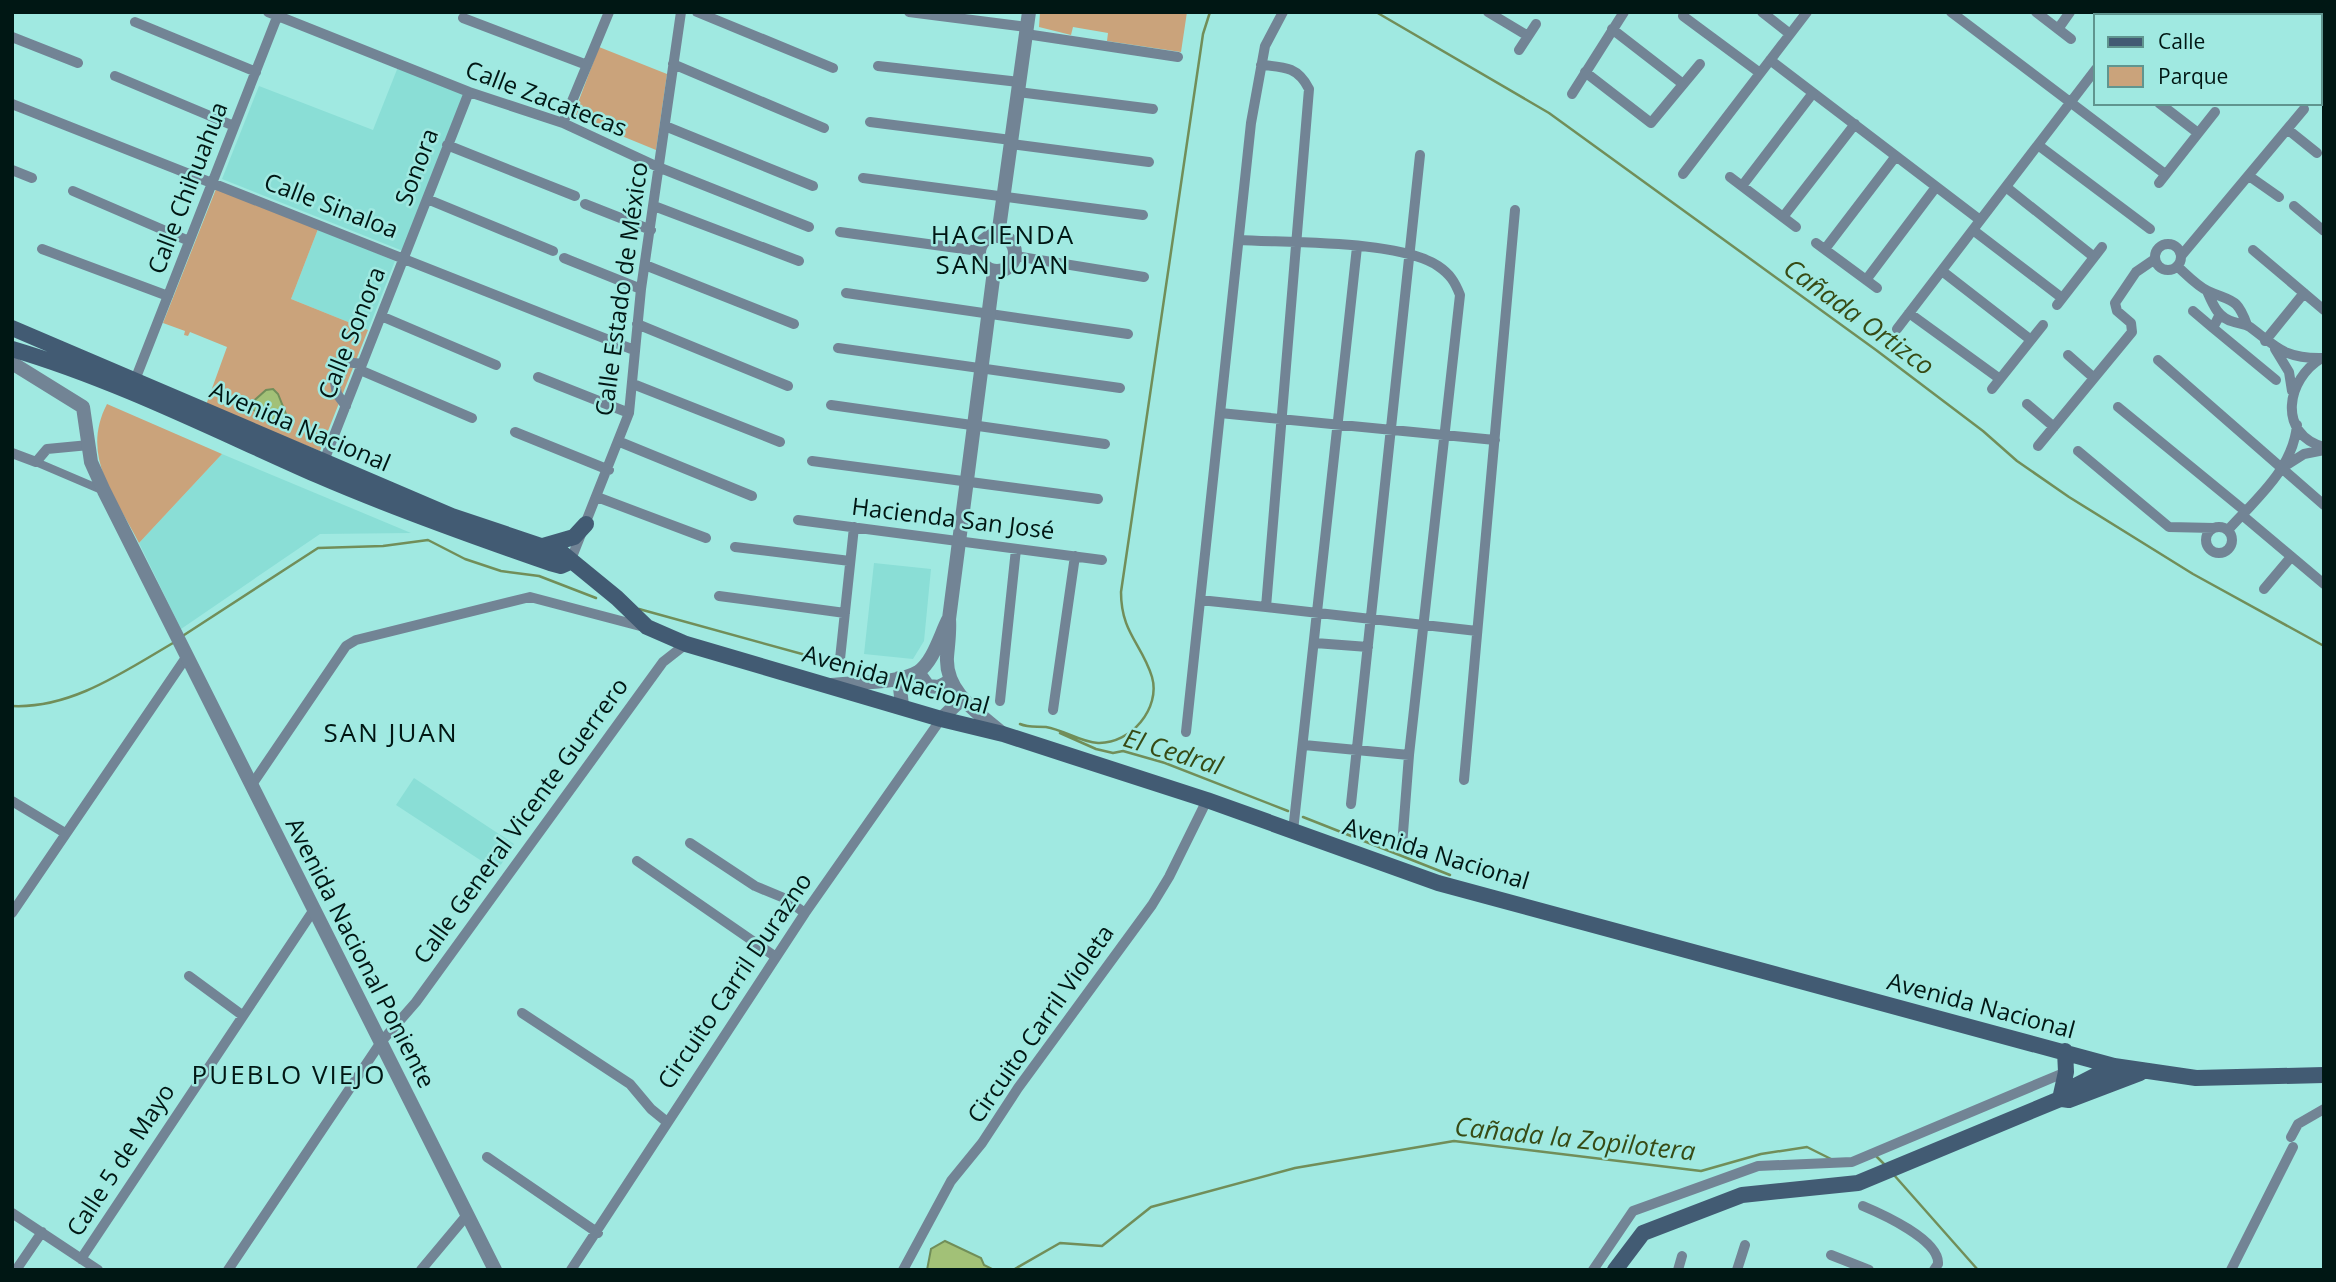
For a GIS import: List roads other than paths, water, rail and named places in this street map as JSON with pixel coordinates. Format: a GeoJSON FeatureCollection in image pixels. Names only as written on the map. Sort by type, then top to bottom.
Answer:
{"type":"FeatureCollection","features":[{"type":"Feature","properties":{"kind":"main road","name":"Avenida Nacional"},"geometry":{"type":"LineString","coordinates":[[12,328],[135,380],[443,526],[550,564],[561,566],[570,562]]}},
{"type":"Feature","properties":{"kind":"main road","name":"Avenida Nacional"},"geometry":{"type":"LineString","coordinates":[[12,349],[321,469],[562,552],[570,562],[617,598],[647,628],[686,645],[941,719],[1003,734],[1207,800],[1438,883],[2141,1072],[2196,1078],[2320,1076]]}},
{"type":"Feature","properties":{"kind":"main road"},"geometry":{"type":"LineString","coordinates":[[539,546],[555,545],[574,537],[586,524]]}},
{"type":"Feature","properties":{"kind":"main road"},"geometry":{"type":"LineString","coordinates":[[2060,1098],[2066,1072],[2065,1051]]}},
{"type":"Feature","properties":{"kind":"main road"},"geometry":{"type":"LineString","coordinates":[[1615,1270],[1643,1233],[1756,1191],[1832,1188],[1858,1183],[2060,1098],[2073,1087],[2114,1066]]}},
{"type":"Feature","properties":{"kind":"main road"},"geometry":{"type":"LineString","coordinates":[[2060,1098],[2069,1100],[2141,1072]]}},
{"type":"Feature","properties":{"kind":"street"},"geometry":{"type":"LineString","coordinates":[[563,123],[609,12]]}},
{"type":"Feature","properties":{"kind":"street","name":"Calle Estado de México"},"geometry":{"type":"LineString","coordinates":[[570,562],[609,470],[629,413],[641,289],[681,12]]}},
{"type":"Feature","properties":{"kind":"street"},"geometry":{"type":"LineString","coordinates":[[696,12],[833,68]]}},
{"type":"Feature","properties":{"kind":"street"},"geometry":{"type":"LineString","coordinates":[[909,12],[1178,57]]}},
{"type":"Feature","properties":{"kind":"street"},"geometry":{"type":"LineString","coordinates":[[998,236],[1029,12]]}},
{"type":"Feature","properties":{"kind":"street"},"geometry":{"type":"LineString","coordinates":[[1186,732],[1251,123],[1265,46],[1283,12]]}},
{"type":"Feature","properties":{"kind":"street"},"geometry":{"type":"LineString","coordinates":[[1488,12],[1528,36]]}},
{"type":"Feature","properties":{"kind":"street"},"geometry":{"type":"LineString","coordinates":[[1572,94],[1624,12]]}},
{"type":"Feature","properties":{"kind":"street"},"geometry":{"type":"LineString","coordinates":[[1762,12],[1790,34]]}},
{"type":"Feature","properties":{"kind":"street"},"geometry":{"type":"LineString","coordinates":[[1683,174],[1807,12]]}},
{"type":"Feature","properties":{"kind":"street"},"geometry":{"type":"LineString","coordinates":[[1951,12],[2070,103],[2162,179],[2215,112]]}},
{"type":"Feature","properties":{"kind":"street"},"geometry":{"type":"LineString","coordinates":[[2036,12],[2071,40]]}},
{"type":"Feature","properties":{"kind":"street"},"geometry":{"type":"LineString","coordinates":[[2058,29],[2070,12]]}},
{"type":"Feature","properties":{"kind":"street","name":"Calle Chihuahua"},"geometry":{"type":"LineString","coordinates":[[135,380],[256,72],[275,14]]}},
{"type":"Feature","properties":{"kind":"street","name":"Calle Zacatecas"},"geometry":{"type":"LineString","coordinates":[[275,14],[469,92],[563,123],[658,167],[809,227]]}},
{"type":"Feature","properties":{"kind":"street"},"geometry":{"type":"LineString","coordinates":[[463,18],[586,65]]}},
{"type":"Feature","properties":{"kind":"street"},"geometry":{"type":"LineString","coordinates":[[1682,18],[1760,73]]}},
{"type":"Feature","properties":{"kind":"street"},"geometry":{"type":"LineString","coordinates":[[135,22],[256,72]]}},
{"type":"Feature","properties":{"kind":"street"},"geometry":{"type":"LineString","coordinates":[[1519,50],[1536,24]]}},
{"type":"Feature","properties":{"kind":"street"},"geometry":{"type":"LineString","coordinates":[[1612,29],[1684,84]]}},
{"type":"Feature","properties":{"kind":"street"},"geometry":{"type":"LineString","coordinates":[[12,37],[78,63]]}},
{"type":"Feature","properties":{"kind":"street"},"geometry":{"type":"LineString","coordinates":[[1770,60],[1937,187],[2059,301],[2102,247]]}},
{"type":"Feature","properties":{"kind":"street"},"geometry":{"type":"LineString","coordinates":[[673,64],[824,128]]}},
{"type":"Feature","properties":{"kind":"street"},"geometry":{"type":"LineString","coordinates":[[1585,72],[1651,123],[1700,64]]}},
{"type":"Feature","properties":{"kind":"street"},"geometry":{"type":"LineString","coordinates":[[1261,65],[1292,68],[1302,75],[1309,89],[1266,607]]}},
{"type":"Feature","properties":{"kind":"street"},"geometry":{"type":"LineString","coordinates":[[878,66],[1153,109]]}},
{"type":"Feature","properties":{"kind":"street"},"geometry":{"type":"LineString","coordinates":[[1897,329],[2094,72]]}},
{"type":"Feature","properties":{"kind":"street"},"geometry":{"type":"LineString","coordinates":[[115,76],[234,126]]}},
{"type":"Feature","properties":{"kind":"street","name":"Sonora"},"geometry":{"type":"LineString","coordinates":[[405,257],[469,92]]}},
{"type":"Feature","properties":{"kind":"street"},"geometry":{"type":"LineString","coordinates":[[1742,186],[1813,93]]}},
{"type":"Feature","properties":{"kind":"street","name":"Calle Sinaloa"},"geometry":{"type":"LineString","coordinates":[[12,104],[405,257],[634,350]]}},
{"type":"Feature","properties":{"kind":"street"},"geometry":{"type":"LineString","coordinates":[[2162,105],[2198,133]]}},
{"type":"Feature","properties":{"kind":"street"},"geometry":{"type":"LineString","coordinates":[[2155,259],[2166,270],[2179,261],[2304,109]]}},
{"type":"Feature","properties":{"kind":"street"},"geometry":{"type":"LineString","coordinates":[[870,122],[1149,162]]}},
{"type":"Feature","properties":{"kind":"street"},"geometry":{"type":"LineString","coordinates":[[1783,217],[1855,124]]}},
{"type":"Feature","properties":{"kind":"street"},"geometry":{"type":"LineString","coordinates":[[665,126],[813,186]]}},
{"type":"Feature","properties":{"kind":"street"},"geometry":{"type":"LineString","coordinates":[[2287,129],[2317,153]]}},
{"type":"Feature","properties":{"kind":"street"},"geometry":{"type":"LineString","coordinates":[[447,145],[575,196]]}},
{"type":"Feature","properties":{"kind":"street"},"geometry":{"type":"LineString","coordinates":[[2038,145],[2150,229]]}},
{"type":"Feature","properties":{"kind":"street"},"geometry":{"type":"LineString","coordinates":[[1351,804],[1420,155]]}},
{"type":"Feature","properties":{"kind":"street"},"geometry":{"type":"LineString","coordinates":[[1877,288],[1820,246],[1896,156]]}},
{"type":"Feature","properties":{"kind":"street"},"geometry":{"type":"LineString","coordinates":[[12,170],[32,178]]}},
{"type":"Feature","properties":{"kind":"street"},"geometry":{"type":"LineString","coordinates":[[2249,176],[2279,197]]}},
{"type":"Feature","properties":{"kind":"street"},"geometry":{"type":"LineString","coordinates":[[1730,177],[1796,228]]}},
{"type":"Feature","properties":{"kind":"street"},"geometry":{"type":"LineString","coordinates":[[863,178],[1143,215]]}},
{"type":"Feature","properties":{"kind":"street"},"geometry":{"type":"LineString","coordinates":[[1866,280],[1937,187]]}},
{"type":"Feature","properties":{"kind":"street"},"geometry":{"type":"LineString","coordinates":[[2006,187],[2094,257]]}},
{"type":"Feature","properties":{"kind":"street"},"geometry":{"type":"LineString","coordinates":[[73,191],[189,241]]}},
{"type":"Feature","properties":{"kind":"street"},"geometry":{"type":"LineString","coordinates":[[427,199],[553,251]]}},
{"type":"Feature","properties":{"kind":"street"},"geometry":{"type":"LineString","coordinates":[[585,204],[650,230]]}},
{"type":"Feature","properties":{"kind":"street"},"geometry":{"type":"LineString","coordinates":[[654,206],[799,261]]}},
{"type":"Feature","properties":{"kind":"street"},"geometry":{"type":"LineString","coordinates":[[2294,206],[2324,231]]}},
{"type":"Feature","properties":{"kind":"street"},"geometry":{"type":"LineString","coordinates":[[1464,780],[1515,210]]}},
{"type":"Feature","properties":{"kind":"street"},"geometry":{"type":"LineString","coordinates":[[840,232],[979,251]]}},
{"type":"Feature","properties":{"kind":"street"},"geometry":{"type":"LineString","coordinates":[[994,271],[981,262],[979,251],[983,241],[998,236]]}},
{"type":"Feature","properties":{"kind":"street"},"geometry":{"type":"LineString","coordinates":[[994,271],[1010,266],[1014,256],[1012,245],[998,236]]}},
{"type":"Feature","properties":{"kind":"street"},"geometry":{"type":"LineString","coordinates":[[1239,240],[1409,253],[1436,264],[1454,279],[1460,295],[1409,755],[1402,846]]}},
{"type":"Feature","properties":{"kind":"street"},"geometry":{"type":"LineString","coordinates":[[2038,446],[2134,328],[2117,311],[2115,303],[2136,272],[2155,259],[2157,249],[2166,244],[2176,247],[2179,261],[2207,291],[2220,314],[2232,322],[2247,325]]}},
{"type":"Feature","properties":{"kind":"street"},"geometry":{"type":"LineString","coordinates":[[1293,831],[1357,247]]}},
{"type":"Feature","properties":{"kind":"street"},"geometry":{"type":"LineString","coordinates":[[43,249],[168,296]]}},
{"type":"Feature","properties":{"kind":"street"},"geometry":{"type":"LineString","coordinates":[[2253,250],[2324,310]]}},
{"type":"Feature","properties":{"kind":"street"},"geometry":{"type":"LineString","coordinates":[[1014,256],[1144,277]]}},
{"type":"Feature","properties":{"kind":"street","name":"Calle Sonora"},"geometry":{"type":"LineString","coordinates":[[321,469],[405,257]]}},
{"type":"Feature","properties":{"kind":"street"},"geometry":{"type":"LineString","coordinates":[[564,258],[641,289]]}},
{"type":"Feature","properties":{"kind":"street"},"geometry":{"type":"LineString","coordinates":[[645,265],[794,324]]}},
{"type":"Feature","properties":{"kind":"street"},"geometry":{"type":"LineString","coordinates":[[994,271],[948,619],[950,640],[947,658],[950,681],[962,698],[1003,734]]}},
{"type":"Feature","properties":{"kind":"street"},"geometry":{"type":"LineString","coordinates":[[1942,271],[2031,340]]}},
{"type":"Feature","properties":{"kind":"street"},"geometry":{"type":"LineString","coordinates":[[2207,291],[2230,298],[2238,305],[2247,325],[2275,349],[2293,356],[2323,358]]}},
{"type":"Feature","properties":{"kind":"street"},"geometry":{"type":"LineString","coordinates":[[846,293],[1128,334]]}},
{"type":"Feature","properties":{"kind":"street"},"geometry":{"type":"LineString","coordinates":[[2265,341],[2304,293]]}},
{"type":"Feature","properties":{"kind":"street"},"geometry":{"type":"LineString","coordinates":[[2193,311],[2276,380]]}},
{"type":"Feature","properties":{"kind":"street"},"geometry":{"type":"LineString","coordinates":[[1909,313],[1996,384],[2043,325]]}},
{"type":"Feature","properties":{"kind":"street"},"geometry":{"type":"LineString","coordinates":[[2213,328],[2220,314]]}},
{"type":"Feature","properties":{"kind":"street"},"geometry":{"type":"LineString","coordinates":[[381,316],[496,365]]}},
{"type":"Feature","properties":{"kind":"street"},"geometry":{"type":"LineString","coordinates":[[637,324],[788,386]]}},
{"type":"Feature","properties":{"kind":"street"},"geometry":{"type":"LineString","coordinates":[[838,348],[1119,388]]}},
{"type":"Feature","properties":{"kind":"street"},"geometry":{"type":"LineString","coordinates":[[2275,349],[2289,372],[2291,410],[2297,425],[2306,437],[2324,449]]}},
{"type":"Feature","properties":{"kind":"street"},"geometry":{"type":"LineString","coordinates":[[2068,355],[2094,378]]}},
{"type":"Feature","properties":{"kind":"street"},"geometry":{"type":"LineString","coordinates":[[2292,393],[2298,378],[2308,366],[2323,358]]}},
{"type":"Feature","properties":{"kind":"street"},"geometry":{"type":"LineString","coordinates":[[2158,360],[2324,505]]}},
{"type":"Feature","properties":{"kind":"street"},"geometry":{"type":"LineString","coordinates":[[346,406],[337,394],[334,377],[346,362],[472,418]]}},
{"type":"Feature","properties":{"kind":"street"},"geometry":{"type":"LineString","coordinates":[[12,363],[83,407],[91,462],[103,491]]}},
{"type":"Feature","properties":{"kind":"street"},"geometry":{"type":"LineString","coordinates":[[538,377],[629,413]]}},
{"type":"Feature","properties":{"kind":"street"},"geometry":{"type":"LineString","coordinates":[[633,384],[780,442]]}},
{"type":"Feature","properties":{"kind":"street"},"geometry":{"type":"LineString","coordinates":[[831,404],[1105,444]]}},
{"type":"Feature","properties":{"kind":"street"},"geometry":{"type":"LineString","coordinates":[[2027,404],[2054,427]]}},
{"type":"Feature","properties":{"kind":"street"},"geometry":{"type":"LineString","coordinates":[[2118,407],[2324,584]]}},
{"type":"Feature","properties":{"kind":"street"},"geometry":{"type":"LineString","coordinates":[[1220,413],[1494,440]]}},
{"type":"Feature","properties":{"kind":"street"},"geometry":{"type":"LineString","coordinates":[[2283,468],[2293,447],[2297,425]]}},
{"type":"Feature","properties":{"kind":"street"},"geometry":{"type":"LineString","coordinates":[[515,432],[609,470]]}},
{"type":"Feature","properties":{"kind":"street"},"geometry":{"type":"LineString","coordinates":[[620,442],[752,496]]}},
{"type":"Feature","properties":{"kind":"street"},"geometry":{"type":"LineString","coordinates":[[36,462],[47,449],[89,445]]}},
{"type":"Feature","properties":{"kind":"street"},"geometry":{"type":"LineString","coordinates":[[2228,530],[2283,468],[2304,454],[2324,449]]}},
{"type":"Feature","properties":{"kind":"street"},"geometry":{"type":"LineString","coordinates":[[2078,451],[2169,527],[2228,530]]}},
{"type":"Feature","properties":{"kind":"street"},"geometry":{"type":"LineString","coordinates":[[12,453],[103,491]]}},
{"type":"Feature","properties":{"kind":"street"},"geometry":{"type":"LineString","coordinates":[[813,461],[1098,499]]}},
{"type":"Feature","properties":{"kind":"street","name":"Avenida Nacional Poniente"},"geometry":{"type":"LineString","coordinates":[[103,491],[364,1015],[381,1041],[495,1270]]}},
{"type":"Feature","properties":{"kind":"street"},"geometry":{"type":"LineString","coordinates":[[597,496],[706,538]]}},
{"type":"Feature","properties":{"kind":"street","name":"Hacienda San José"},"geometry":{"type":"LineString","coordinates":[[798,520],[959,539],[1102,560]]}},
{"type":"Feature","properties":{"kind":"street"},"geometry":{"type":"LineString","coordinates":[[840,659],[854,527]]}},
{"type":"Feature","properties":{"kind":"street"},"geometry":{"type":"LineString","coordinates":[[2214,528],[2206,537],[2206,543],[2214,553],[2222,553],[2232,544],[2228,530]]}},
{"type":"Feature","properties":{"kind":"street"},"geometry":{"type":"LineString","coordinates":[[735,547],[850,561]]}},
{"type":"Feature","properties":{"kind":"street"},"geometry":{"type":"LineString","coordinates":[[1000,701],[1016,549]]}},
{"type":"Feature","properties":{"kind":"street"},"geometry":{"type":"LineString","coordinates":[[1053,710],[1075,556]]}},
{"type":"Feature","properties":{"kind":"street"},"geometry":{"type":"LineString","coordinates":[[2264,589],[2291,557]]}},
{"type":"Feature","properties":{"kind":"street"},"geometry":{"type":"LineString","coordinates":[[719,596],[845,613]]}},
{"type":"Feature","properties":{"kind":"street"},"geometry":{"type":"LineString","coordinates":[[251,786],[346,646],[356,640],[530,597],[647,628]]}},
{"type":"Feature","properties":{"kind":"street"},"geometry":{"type":"LineString","coordinates":[[1200,600],[1477,631]]}},
{"type":"Feature","properties":{"kind":"street"},"geometry":{"type":"LineString","coordinates":[[831,685],[899,678],[918,672],[933,653],[948,619]]}},
{"type":"Feature","properties":{"kind":"street"},"geometry":{"type":"LineString","coordinates":[[1315,643],[1367,647]]}},
{"type":"Feature","properties":{"kind":"street","name":"Calle General Vicente Guerrero"},"geometry":{"type":"LineString","coordinates":[[228,1270],[381,1041],[416,1002],[663,662],[686,645]]}},
{"type":"Feature","properties":{"kind":"street"},"geometry":{"type":"LineString","coordinates":[[12,913],[187,656]]}},
{"type":"Feature","properties":{"kind":"street"},"geometry":{"type":"LineString","coordinates":[[918,672],[928,686],[939,687],[950,681]]}},
{"type":"Feature","properties":{"kind":"street"},"geometry":{"type":"LineString","coordinates":[[899,678],[902,706]]}},
{"type":"Feature","properties":{"kind":"street"},"geometry":{"type":"LineString","coordinates":[[941,719],[962,698]]}},
{"type":"Feature","properties":{"kind":"street","name":"Circuito Carril Durazno"},"geometry":{"type":"LineString","coordinates":[[570,1270],[598,1233],[667,1122],[805,913],[941,719]]}},
{"type":"Feature","properties":{"kind":"street"},"geometry":{"type":"LineString","coordinates":[[1304,745],[1409,755]]}},
{"type":"Feature","properties":{"kind":"street","name":"Circuito Carril Violeta"},"geometry":{"type":"LineString","coordinates":[[903,1270],[951,1181],[982,1143],[1018,1088],[1152,905],[1207,800]]}},
{"type":"Feature","properties":{"kind":"street"},"geometry":{"type":"LineString","coordinates":[[12,802],[65,834]]}},
{"type":"Feature","properties":{"kind":"street"},"geometry":{"type":"LineString","coordinates":[[690,843],[755,886],[784,898],[805,913]]}},
{"type":"Feature","properties":{"kind":"street"},"geometry":{"type":"LineString","coordinates":[[637,861],[776,957]]}},
{"type":"Feature","properties":{"kind":"street","name":"Calle 5 de Mayo"},"geometry":{"type":"LineString","coordinates":[[82,1259],[313,911]]}},
{"type":"Feature","properties":{"kind":"street"},"geometry":{"type":"LineString","coordinates":[[188,976],[242,1015]]}},
{"type":"Feature","properties":{"kind":"street"},"geometry":{"type":"LineString","coordinates":[[522,1013],[613,1072],[667,1122]]}},
{"type":"Feature","properties":{"kind":"street"},"geometry":{"type":"LineString","coordinates":[[1593,1270],[1633,1211],[1758,1166],[1852,1162],[2066,1072]]}},
{"type":"Feature","properties":{"kind":"street"},"geometry":{"type":"LineString","coordinates":[[2231,1270],[2298,1125],[2324,1109]]}},
{"type":"Feature","properties":{"kind":"street"},"geometry":{"type":"LineString","coordinates":[[487,1157],[598,1233]]}},
{"type":"Feature","properties":{"kind":"street"},"geometry":{"type":"LineString","coordinates":[[1863,1206],[1902,1222],[1936,1265]]}},
{"type":"Feature","properties":{"kind":"street"},"geometry":{"type":"LineString","coordinates":[[12,1213],[98,1270]]}},
{"type":"Feature","properties":{"kind":"street"},"geometry":{"type":"LineString","coordinates":[[421,1270],[467,1215]]}},
{"type":"Feature","properties":{"kind":"street"},"geometry":{"type":"LineString","coordinates":[[16,1270],[42,1232]]}},
{"type":"Feature","properties":{"kind":"street"},"geometry":{"type":"LineString","coordinates":[[1737,1270],[1745,1245]]}},
{"type":"Feature","properties":{"kind":"street"},"geometry":{"type":"LineString","coordinates":[[1831,1255],[1869,1270]]}},
{"type":"Feature","properties":{"kind":"street"},"geometry":{"type":"LineString","coordinates":[[1678,1270],[1682,1256]]}},
{"type":"Feature","properties":{"kind":"waterway"},"geometry":{"type":"LineString","coordinates":[[1020,724],[1046,727],[1091,742],[1110,742],[1132,731],[1148,712],[1152,701],[1152,677],[1124,618],[1121,592],[1203,34],[1210,12]]}},
{"type":"Feature","properties":{"kind":"waterway","name":"Cañada Ortizco"},"geometry":{"type":"LineString","coordinates":[[1376,12],[1549,113],[1876,350],[1983,431],[2017,461],[2069,497],[2193,574],[2324,646]]}},
{"type":"Feature","properties":{"kind":"waterway"},"geometry":{"type":"LineString","coordinates":[[181,637],[318,548],[383,546],[428,540],[465,559],[501,571],[539,576],[596,598]]}},
{"type":"Feature","properties":{"kind":"waterway"},"geometry":{"type":"LineString","coordinates":[[639,609],[813,657],[842,672]]}},
{"type":"Feature","properties":{"kind":"waterway"},"geometry":{"type":"LineString","coordinates":[[12,706],[34,705],[76,695],[117,676],[173,643]]}},
{"type":"Feature","properties":{"kind":"waterway","name":"El Cedral"},"geometry":{"type":"LineString","coordinates":[[1060,733],[1096,749],[1113,753],[1123,751],[1165,763],[1288,811]]}},
{"type":"Feature","properties":{"kind":"waterway","name":"El Cedral"},"geometry":{"type":"LineString","coordinates":[[1303,817],[1450,875]]}},
{"type":"Feature","properties":{"kind":"waterway","name":"Cañada la Zopilotera"},"geometry":{"type":"LineString","coordinates":[[1013,1270],[1060,1243],[1102,1246],[1151,1207],[1295,1168],[1454,1141],[1701,1171],[1761,1154],[1807,1147],[1831,1159]]}},
{"type":"Feature","properties":{"kind":"waterway","name":"Cañada la Zopilotera"},"geometry":{"type":"LineString","coordinates":[[1875,1155],[1885,1165]]}},
{"type":"Feature","properties":{"kind":"waterway","name":"Cañada la Zopilotera"},"geometry":{"type":"LineString","coordinates":[[1894,1175],[1978,1270]]}},
{"type":"Feature","properties":{"kind":"district","name":"HACIENDA SAN JUAN"},"geometry":{"type":"Point","coordinates":[1003,250]}},
{"type":"Feature","properties":{"kind":"district","name":"SAN JUAN"},"geometry":{"type":"Point","coordinates":[391,733]}},
{"type":"Feature","properties":{"kind":"district","name":"PUEBLO VIEJO"},"geometry":{"type":"Point","coordinates":[289,1075]}}]}
